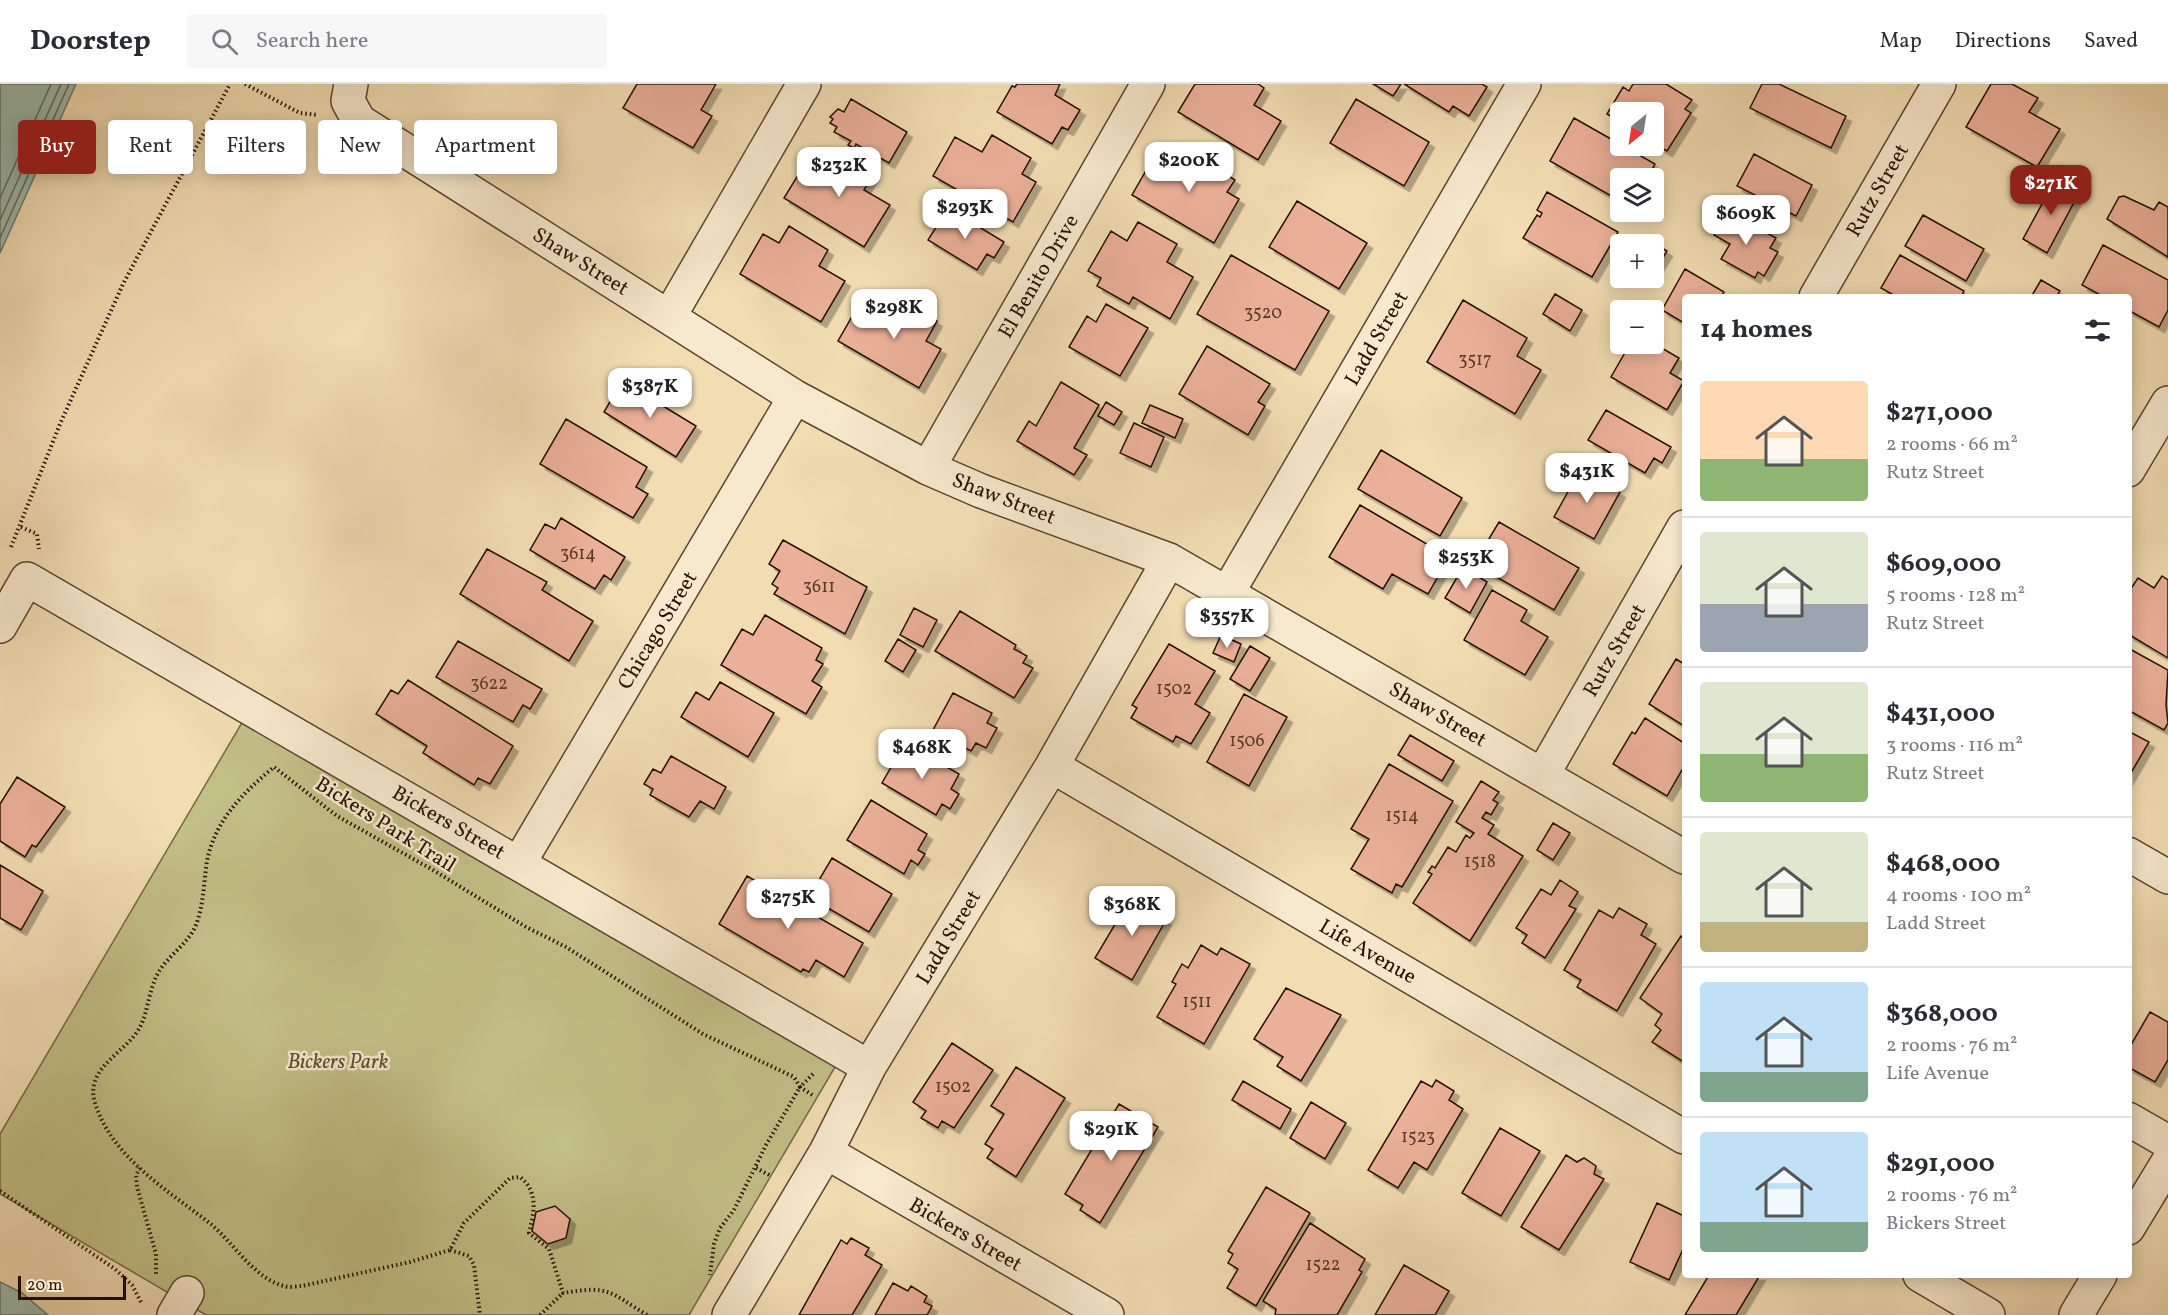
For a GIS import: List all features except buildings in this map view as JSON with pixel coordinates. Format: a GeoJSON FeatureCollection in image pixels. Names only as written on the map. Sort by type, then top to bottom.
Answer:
{"type":"FeatureCollection","features":[{"type":"Feature","properties":{"kind":"street"},"geometry":{"type":"LineString","coordinates":[[669,317],[804,84]]}},
{"type":"Feature","properties":{"kind":"street","name":"El Benito Drive"},"geometry":{"type":"LineString","coordinates":[[928,468],[1148,84]]}},
{"type":"Feature","properties":{"kind":"street","name":"Ladd Street"},"geometry":{"type":"LineString","coordinates":[[1228,592],[1524,84]]}},
{"type":"Feature","properties":{"kind":"street","name":"Rutz Street"},"geometry":{"type":"LineString","coordinates":[[1818,294],[1939,84]]}},
{"type":"Feature","properties":{"kind":"street","name":"Shaw Street"},"geometry":{"type":"LineString","coordinates":[[350,93],[359,121],[795,397],[928,468],[981,491],[1169,560],[1682,856]]}},
{"type":"Feature","properties":{"kind":"street","name":"Chicago Street"},"geometry":{"type":"LineString","coordinates":[[519,863],[795,397]]}},
{"type":"Feature","properties":{"kind":"street"},"geometry":{"type":"LineString","coordinates":[[2132,463],[2168,403]]}},
{"type":"Feature","properties":{"kind":"street","name":"Rutz Street"},"geometry":{"type":"LineString","coordinates":[[1543,774],[1682,531]]}},
{"type":"Feature","properties":{"kind":"street","name":"Ladd Street"},"geometry":{"type":"LineString","coordinates":[[729,1315],[826,1152],[869,1066],[1052,766],[1169,560]]}},
{"type":"Feature","properties":{"kind":"street","name":"Bickers Street"},"geometry":{"type":"LineString","coordinates":[[0,626],[27,579],[869,1066]]}},
{"type":"Feature","properties":{"kind":"street","name":"Life Avenue"},"geometry":{"type":"LineString","coordinates":[[1052,766],[1682,1136]]}},
{"type":"Feature","properties":{"kind":"street"},"geometry":{"type":"LineString","coordinates":[[2132,856],[2168,877]]}},
{"type":"Feature","properties":{"kind":"street"},"geometry":{"type":"LineString","coordinates":[[2132,1121],[2168,1142]]}},
{"type":"Feature","properties":{"kind":"street","name":"Bickers Street"},"geometry":{"type":"LineString","coordinates":[[826,1152],[1107,1315]]}},
{"type":"Feature","properties":{"kind":"street"},"geometry":{"type":"LineString","coordinates":[[2132,1221],[2168,1162]]}},
{"type":"Feature","properties":{"kind":"street"},"geometry":{"type":"LineString","coordinates":[[1925,1278],[1988,1315]]}},
{"type":"Feature","properties":{"kind":"street"},"geometry":{"type":"LineString","coordinates":[[2076,1315],[2098,1278]]}},
{"type":"Feature","properties":{"kind":"path"},"geometry":{"type":"LineString","coordinates":[[21,527],[60,424],[117,295],[230,84]]}},
{"type":"Feature","properties":{"kind":"path"},"geometry":{"type":"LineString","coordinates":[[245,84],[300,113],[317,115],[350,93]]}},
{"type":"Feature","properties":{"kind":"path","name":"Bickers Park Trail"},"geometry":{"type":"LineString","coordinates":[[450,1250],[302,1286],[285,1287],[269,1279],[219,1231],[140,1168],[117,1145],[94,1100],[96,1077],[109,1059],[141,1026],[155,978],[168,958],[186,940],[198,921],[208,858],[216,832],[234,803],[274,767],[337,816],[434,870],[526,927],[566,947],[703,1034],[794,1077],[800,1087]]}},
{"type":"Feature","properties":{"kind":"path"},"geometry":{"type":"LineString","coordinates":[[710,1281],[714,1244],[720,1228],[734,1210],[766,1145],[800,1087],[818,1069]]}},
{"type":"Feature","properties":{"kind":"path"},"geometry":{"type":"LineString","coordinates":[[800,1087],[822,1102]]}},
{"type":"Feature","properties":{"kind":"path"},"geometry":{"type":"LineString","coordinates":[[140,1168],[136,1175],[137,1187],[156,1254],[153,1281]]}},
{"type":"Feature","properties":{"kind":"path"},"geometry":{"type":"LineString","coordinates":[[756,1168],[776,1178]]}},
{"type":"Feature","properties":{"kind":"path"},"geometry":{"type":"LineString","coordinates":[[480,1315],[474,1265],[470,1256],[450,1250],[464,1223],[510,1178],[520,1177],[527,1182],[536,1206],[530,1233],[549,1249],[563,1293]]}},
{"type":"Feature","properties":{"kind":"path"},"geometry":{"type":"LineString","coordinates":[[0,1191],[115,1269],[132,1285],[141,1299],[141,1307]]}},
{"type":"Feature","properties":{"kind":"path"},"geometry":{"type":"LineString","coordinates":[[540,1315],[563,1293],[594,1288],[605,1289],[648,1315]]}},
{"type":"Feature","properties":{"kind":"green space","name":"Bickers Park"},"geometry":{"type":"Polygon","coordinates":[[[247,714],[838,1062],[689,1315],[206,1315],[0,1194],[0,1134],[247,714]]]}},
{"type":"Feature","properties":{"kind":"water"},"geometry":{"type":"Polygon","coordinates":[[[0,84],[76,84],[60,120],[18,120],[18,174],[36,174],[0,253],[0,84]]]}},
{"type":"Feature","properties":{"kind":"water"},"geometry":{"type":"Polygon","coordinates":[[[0,1282],[22,1293],[48,1315],[0,1315],[0,1282]]]}}]}
